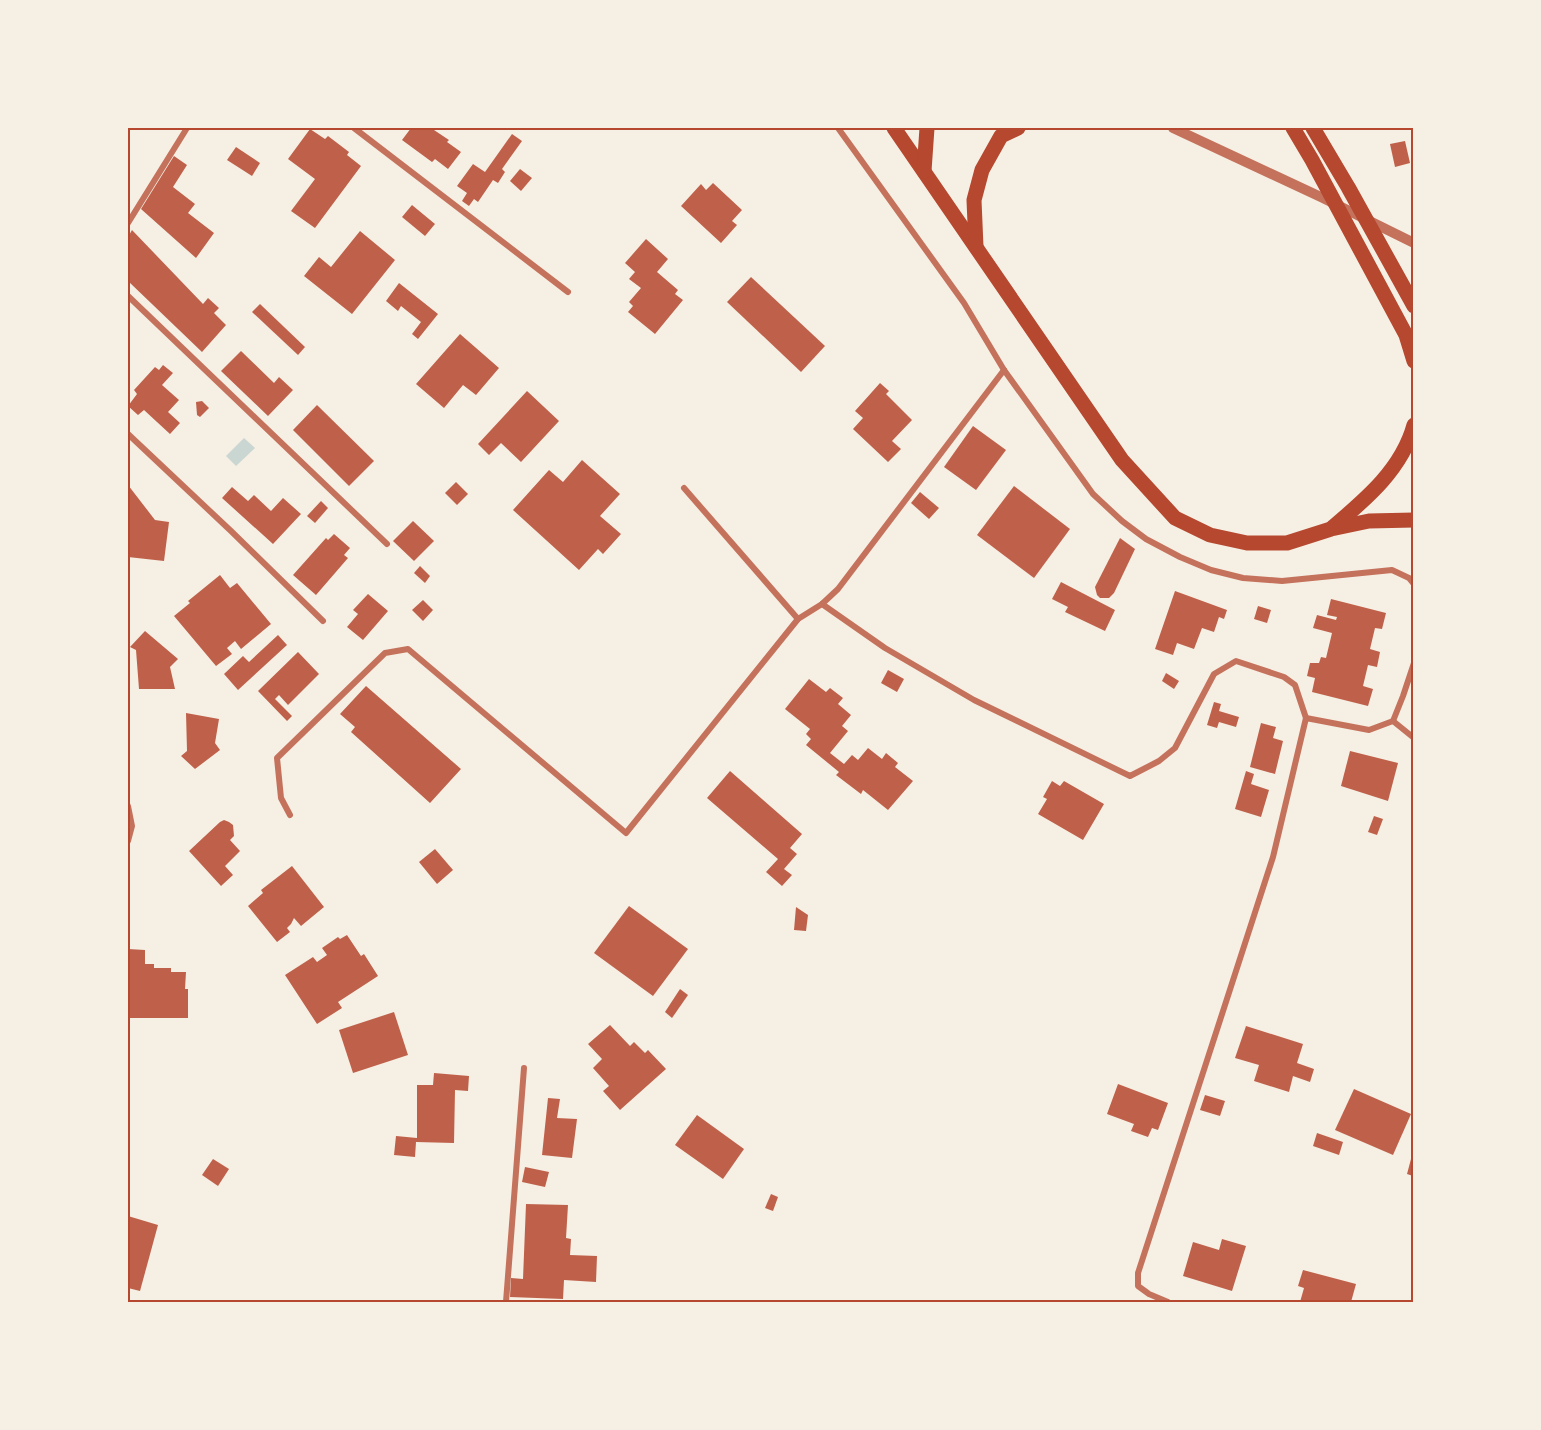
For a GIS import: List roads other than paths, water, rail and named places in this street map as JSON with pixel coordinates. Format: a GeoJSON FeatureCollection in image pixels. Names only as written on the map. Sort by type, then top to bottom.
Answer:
{"type":"FeatureCollection","features":[{"type":"Feature","properties":{"kind":"main road"},"geometry":{"type":"LineString","coordinates":[[894,128],[1122,459],[1174,518],[1210,535],[1246,543],[1287,543],[1331,529],[1369,521],[1413,520]]}},
{"type":"Feature","properties":{"kind":"main road"},"geometry":{"type":"LineString","coordinates":[[924,171],[927,128]]}},
{"type":"Feature","properties":{"kind":"main road"},"geometry":{"type":"LineString","coordinates":[[976,247],[975,200],[982,170],[1002,132],[1018,128]]}},
{"type":"Feature","properties":{"kind":"main road"},"geometry":{"type":"LineString","coordinates":[[1293,128],[1406,335],[1413,361]]}},
{"type":"Feature","properties":{"kind":"main road"},"geometry":{"type":"LineString","coordinates":[[1313,128],[1413,306]]}},
{"type":"Feature","properties":{"kind":"main road"},"geometry":{"type":"LineString","coordinates":[[1331,529],[1360,504],[1400,459],[1413,425]]}},
{"type":"Feature","properties":{"kind":"street"},"geometry":{"type":"LineString","coordinates":[[128,223],[187,128]]}},
{"type":"Feature","properties":{"kind":"street"},"geometry":{"type":"LineString","coordinates":[[354,128],[568,292]]}},
{"type":"Feature","properties":{"kind":"street"},"geometry":{"type":"LineString","coordinates":[[838,128],[964,303],[1004,370],[1093,494],[1130,527],[1146,539],[1211,570],[1243,578],[1282,581],[1392,570],[1409,578],[1413,584]]}},
{"type":"Feature","properties":{"kind":"street"},"geometry":{"type":"LineString","coordinates":[[1173,128],[1409,241]]}},
{"type":"Feature","properties":{"kind":"street"},"geometry":{"type":"LineString","coordinates":[[128,296],[387,544]]}},
{"type":"Feature","properties":{"kind":"street"},"geometry":{"type":"LineString","coordinates":[[290,815],[281,798],[277,758],[385,653],[408,649],[626,833],[798,619],[822,604],[838,589],[1004,370]]}},
{"type":"Feature","properties":{"kind":"street"},"geometry":{"type":"LineString","coordinates":[[128,434],[323,621]]}},
{"type":"Feature","properties":{"kind":"street"},"geometry":{"type":"LineString","coordinates":[[684,488],[798,619]]}},
{"type":"Feature","properties":{"kind":"street"},"geometry":{"type":"LineString","coordinates":[[822,604],[885,648],[974,700],[1130,776],[1159,761],[1175,748],[1214,674],[1236,661],[1284,677],[1295,685],[1306,718],[1273,857],[1138,1273],[1138,1286],[1149,1294],[1168,1302]]}},
{"type":"Feature","properties":{"kind":"street"},"geometry":{"type":"LineString","coordinates":[[1306,718],[1369,730],[1393,721],[1413,663]]}},
{"type":"Feature","properties":{"kind":"street"},"geometry":{"type":"LineString","coordinates":[[1393,721],[1413,738]]}},
{"type":"Feature","properties":{"kind":"street"},"geometry":{"type":"LineString","coordinates":[[128,806],[132,826],[128,841]]}},
{"type":"Feature","properties":{"kind":"street"},"geometry":{"type":"LineString","coordinates":[[506,1302],[524,1068]]}}]}
